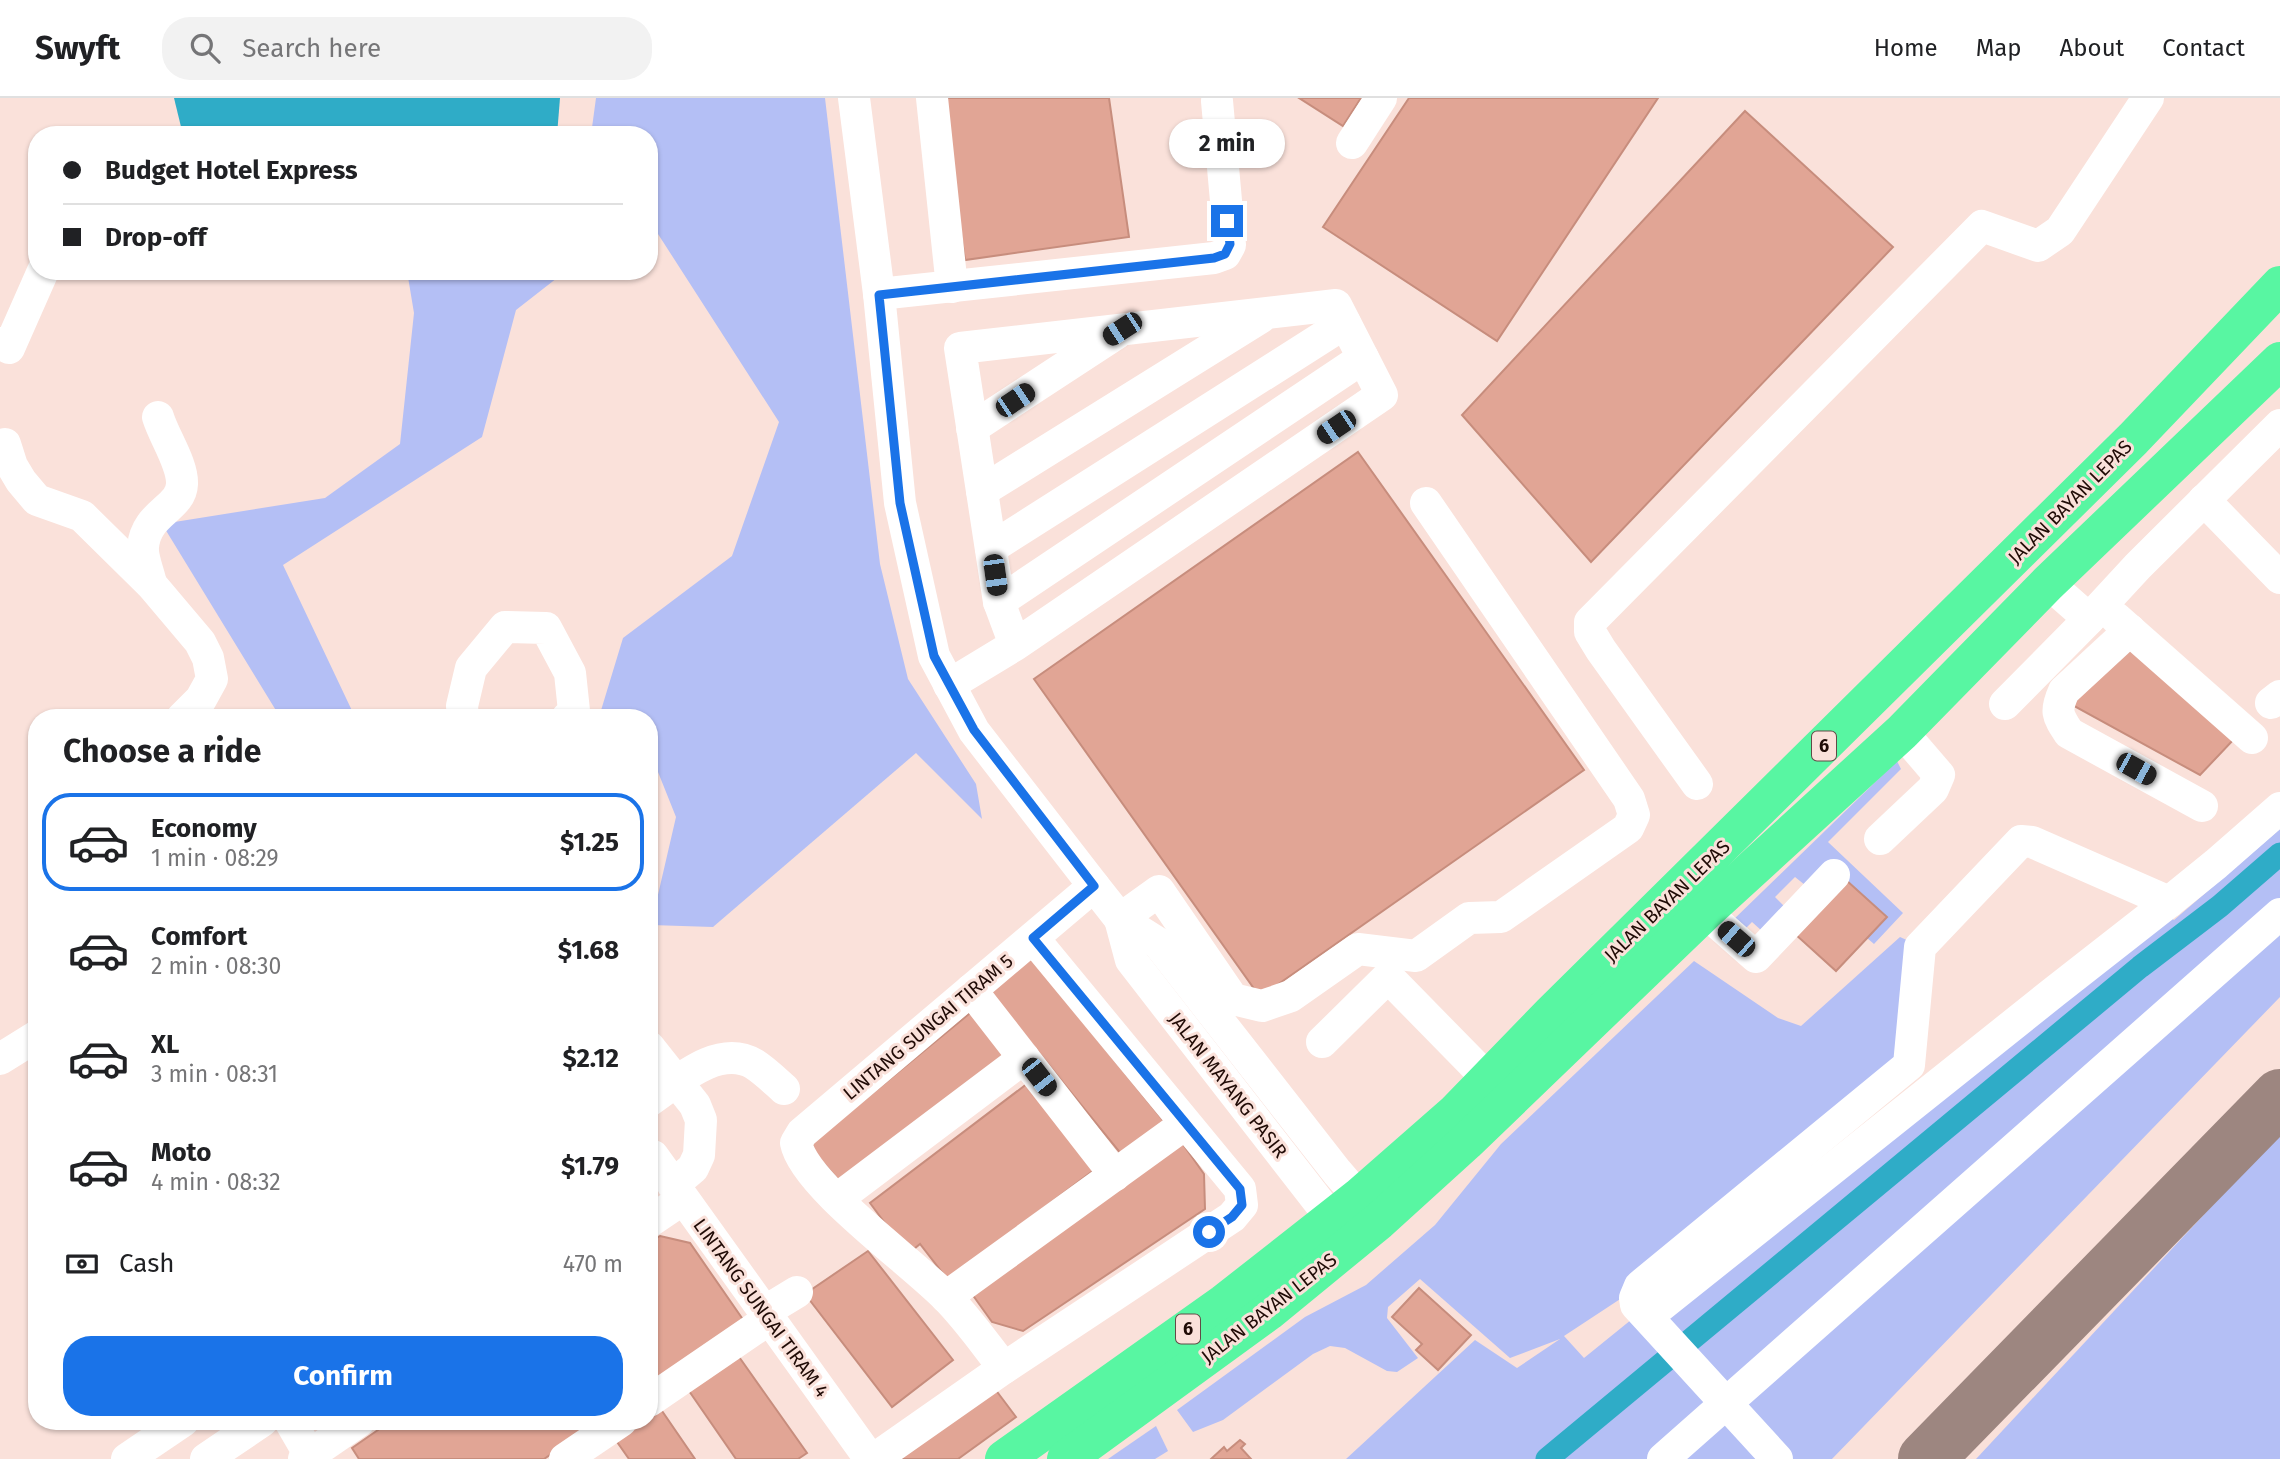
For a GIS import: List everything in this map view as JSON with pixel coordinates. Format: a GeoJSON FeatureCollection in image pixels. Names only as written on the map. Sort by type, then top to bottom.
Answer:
{"type":"FeatureCollection","features":[{"type":"Feature","properties":{"kind":"highway","name":"JALAN BAYAN LEPAS"},"geometry":{"type":"LineString","coordinates":[[1066,1459],[1268,1312],[1551,1014],[2133,439],[2280,285]]}},
{"type":"Feature","properties":{"kind":"highway","name":"JALAN BAYAN LEPAS"},"geometry":{"type":"LineString","coordinates":[[1004,1459],[1224,1303],[1355,1220],[1466,1142],[1705,912],[1902,732],[2048,583],[2280,361]]}},
{"type":"Feature","properties":{"kind":"highway"},"geometry":{"type":"LineString","coordinates":[[1268,1312],[1342,1272],[1403,1221],[1466,1142]]}},
{"type":"Feature","properties":{"kind":"street","name":"JALAN MAYANG PASIR"},"geometry":{"type":"LineString","coordinates":[[854,98],[879,295],[900,503],[934,656],[974,730],[1120,919],[1158,943],[1355,1220]]}},
{"type":"Feature","properties":{"kind":"street"},"geometry":{"type":"LineString","coordinates":[[932,98],[952,287]]}},
{"type":"Feature","properties":{"kind":"street"},"geometry":{"type":"LineString","coordinates":[[1352,142],[1381,98]]}},
{"type":"Feature","properties":{"kind":"street"},"geometry":{"type":"LineString","coordinates":[[1698,784],[1601,650],[1590,632],[1590,622],[1982,226],[2038,246],[2060,231],[2148,98]]}},
{"type":"Feature","properties":{"kind":"street"},"geometry":{"type":"LineString","coordinates":[[879,295],[1214,258],[1225,254],[1230,244],[1217,101]]}},
{"type":"Feature","properties":{"kind":"street"},"geometry":{"type":"LineString","coordinates":[[5,345],[38,280]]}},
{"type":"Feature","properties":{"kind":"street"},"geometry":{"type":"LineString","coordinates":[[949,685],[1015,645],[1382,396],[1336,305],[960,348],[999,602],[1015,645]]}},
{"type":"Feature","properties":{"kind":"street"},"geometry":{"type":"LineString","coordinates":[[982,491],[1269,313]]}},
{"type":"Feature","properties":{"kind":"street"},"geometry":{"type":"LineString","coordinates":[[991,548],[1345,323]]}},
{"type":"Feature","properties":{"kind":"street"},"geometry":{"type":"LineString","coordinates":[[972,428],[1122,329]]}},
{"type":"Feature","properties":{"kind":"street"},"geometry":{"type":"LineString","coordinates":[[999,602],[1363,358]]}},
{"type":"Feature","properties":{"kind":"street"},"geometry":{"type":"LineString","coordinates":[[151,584],[142,549],[146,534],[150,522],[179,497],[182,486],[182,473],[158,417]]}},
{"type":"Feature","properties":{"kind":"street"},"geometry":{"type":"LineString","coordinates":[[2005,704],[2138,566],[2280,425]]}},
{"type":"Feature","properties":{"kind":"street"},"geometry":{"type":"LineString","coordinates":[[5,444],[12,466],[37,500],[82,516],[151,584],[200,642],[208,658],[212,679],[201,699],[190,709]]}},
{"type":"Feature","properties":{"kind":"street"},"geometry":{"type":"LineString","coordinates":[[2204,500],[2280,578]]}},
{"type":"Feature","properties":{"kind":"street"},"geometry":{"type":"LineString","coordinates":[[1120,919],[1159,891],[1233,999],[1262,1006],[1291,996],[1358,949],[1416,956],[1469,918],[1501,917],[1628,828],[1634,816],[1629,799],[1426,503]]}},
{"type":"Feature","properties":{"kind":"street"},"geometry":{"type":"LineString","coordinates":[[2048,583],[2130,630],[2252,737]]}},
{"type":"Feature","properties":{"kind":"street"},"geometry":{"type":"LineString","coordinates":[[462,709],[471,668],[505,627],[546,628],[570,673],[574,709]]}},
{"type":"Feature","properties":{"kind":"street"},"geometry":{"type":"LineString","coordinates":[[2130,630],[2064,691],[2058,717],[2069,733],[2202,806]]}},
{"type":"Feature","properties":{"kind":"street"},"geometry":{"type":"LineString","coordinates":[[1880,839],[1933,789],[1939,775],[1902,732]]}},
{"type":"Feature","properties":{"kind":"street"},"geometry":{"type":"LineString","coordinates":[[1652,1322],[2054,992],[2169,902],[2280,808]]}},
{"type":"Feature","properties":{"kind":"street"},"geometry":{"type":"LineString","coordinates":[[1777,1459],[1636,1305],[1635,1298],[1640,1286],[1909,1065],[1920,947],[2014,846],[2021,841],[2032,842],[2169,902]]}},
{"type":"Feature","properties":{"kind":"street"},"geometry":{"type":"LineString","coordinates":[[1705,912],[1756,957],[1834,875]]}},
{"type":"Feature","properties":{"kind":"street","name":"LINTANG SUNGAI TIRAM 5"},"geometry":{"type":"LineString","coordinates":[[837,1199],[798,1156],[796,1143],[802,1133],[1094,886]]}},
{"type":"Feature","properties":{"kind":"street"},"geometry":{"type":"LineString","coordinates":[[1662,1459],[2280,914]]}},
{"type":"Feature","properties":{"kind":"street"},"geometry":{"type":"LineString","coordinates":[[872,1459],[1232,1217],[1242,1205],[1240,1189],[1033,938]]}},
{"type":"Feature","properties":{"kind":"street"},"geometry":{"type":"LineString","coordinates":[[1322,1042],[1388,977],[1488,1079]]}},
{"type":"Feature","properties":{"kind":"street"},"geometry":{"type":"LineString","coordinates":[[971,990],[1115,1175]]}},
{"type":"Feature","properties":{"kind":"street"},"geometry":{"type":"LineString","coordinates":[[0,1059],[28,1042]]}},
{"type":"Feature","properties":{"kind":"street"},"geometry":{"type":"LineString","coordinates":[[658,1058],[695,1105],[701,1120],[699,1155],[693,1168],[678,1192],[658,1213]]}},
{"type":"Feature","properties":{"kind":"street"},"geometry":{"type":"LineString","coordinates":[[1004,1368],[946,1297],[837,1199],[1024,1058]]}},
{"type":"Feature","properties":{"kind":"street"},"geometry":{"type":"LineString","coordinates":[[658,1095],[707,1062],[733,1059],[751,1062],[784,1089]]}},
{"type":"Feature","properties":{"kind":"street"},"geometry":{"type":"LineString","coordinates":[[946,1297],[1185,1124]]}},
{"type":"Feature","properties":{"kind":"street","name":"LINTANG SUNGAI TIRAM 4"},"geometry":{"type":"LineString","coordinates":[[658,1167],[872,1459]]}},
{"type":"Feature","properties":{"kind":"street"},"geometry":{"type":"LineString","coordinates":[[658,1394],[797,1292]]}},
{"type":"Feature","properties":{"kind":"street"},"geometry":{"type":"LineString","coordinates":[[127,1459],[170,1430]]}},
{"type":"Feature","properties":{"kind":"street"},"geometry":{"type":"LineString","coordinates":[[206,1459],[248,1430]]}},
{"type":"Feature","properties":{"kind":"street"},"geometry":{"type":"LineString","coordinates":[[298,1430],[320,1455],[349,1430]]}},
{"type":"Feature","properties":{"kind":"street"},"geometry":{"type":"LineString","coordinates":[[565,1459],[608,1430]]}},
{"type":"Feature","properties":{"kind":"shaded area"},"geometry":{"type":"Polygon","coordinates":[[[174,98],[560,98],[558,126],[181,126],[174,98]]]}},
{"type":"Feature","properties":{"kind":"shaded area"},"geometry":{"type":"Polygon","coordinates":[[[596,98],[825,98],[880,564],[908,679],[976,784],[982,819],[916,753],[713,927],[658,925],[658,895],[676,817],[658,772],[658,709],[601,709],[623,638],[732,556],[779,422],[658,234],[658,126],[592,126],[596,98]]]}},
{"type":"Feature","properties":{"kind":"shaded area"},"geometry":{"type":"Polygon","coordinates":[[[408,280],[554,280],[516,310],[482,437],[283,565],[351,709],[275,709],[162,524],[325,498],[400,444],[414,313],[408,280]]]}},
{"type":"Feature","properties":{"kind":"shaded area"},"geometry":{"type":"Polygon","coordinates":[[[1897,761],[1901,769],[1828,842],[1903,913],[1874,944],[1867,938],[1887,917],[1846,880],[1810,889],[1795,877],[1775,897],[1784,906],[1762,931],[1752,922],[1741,933],[1730,923],[1897,761]]]}},
{"type":"Feature","properties":{"kind":"shaded area"},"geometry":{"type":"Polygon","coordinates":[[[2280,829],[2280,997],[1832,1459],[1346,1459],[1475,1340],[1517,1368],[1560,1339],[1510,1358],[1420,1279],[1388,1307],[1387,1318],[1418,1358],[1397,1372],[1387,1371],[1345,1348],[1330,1346],[1313,1354],[1223,1420],[1193,1432],[1177,1410],[1305,1317],[1366,1285],[1435,1225],[1501,1144],[1694,961],[1778,1018],[1801,1026],[1900,937],[1911,942],[1901,1061],[1640,1286],[1564,1336],[1584,1358],[2147,902],[2174,920],[2280,829]]]}},
{"type":"Feature","properties":{"kind":"shaded area"},"geometry":{"type":"Polygon","coordinates":[[[2280,1133],[2280,1459],[1976,1459],[2280,1133]]]}},
{"type":"Feature","properties":{"kind":"shaded area"},"geometry":{"type":"Polygon","coordinates":[[[1156,1426],[1168,1451],[1155,1459],[1108,1459],[1156,1426]]]}},
{"type":"Feature","properties":{"kind":"building"},"geometry":{"type":"Polygon","coordinates":[[[941,98],[1109,98],[1129,237],[965,260],[941,98]]]}},
{"type":"Feature","properties":{"kind":"building"},"geometry":{"type":"Polygon","coordinates":[[[1299,98],[1361,98],[1343,126],[1299,98]]]}},
{"type":"Feature","properties":{"kind":"building"},"geometry":{"type":"Polygon","coordinates":[[[1409,98],[1658,98],[1497,341],[1323,227],[1409,98]]]}},
{"type":"Feature","properties":{"kind":"building"},"geometry":{"type":"Polygon","coordinates":[[[1745,111],[1893,247],[1591,562],[1462,415],[1745,111]]]}},
{"type":"Feature","properties":{"kind":"building"},"geometry":{"type":"Polygon","coordinates":[[[1358,452],[1584,770],[1260,997],[1034,679],[1358,452]]]}},
{"type":"Feature","properties":{"kind":"building"},"geometry":{"type":"Polygon","coordinates":[[[2127,636],[2235,738],[2200,775],[2065,701],[2127,636]]]}},
{"type":"Feature","properties":{"kind":"building"},"geometry":{"type":"Polygon","coordinates":[[[1846,880],[1887,917],[1836,971],[1795,934],[1846,880]]]}},
{"type":"Feature","properties":{"kind":"building"},"geometry":{"type":"Polygon","coordinates":[[[1028,954],[1168,1126],[1126,1160],[986,988],[1028,954]]]}},
{"type":"Feature","properties":{"kind":"building"},"geometry":{"type":"Polygon","coordinates":[[[975,1009],[1006,1053],[842,1184],[808,1146],[975,1009]]]}},
{"type":"Feature","properties":{"kind":"building"},"geometry":{"type":"Polygon","coordinates":[[[1032,1080],[1098,1167],[948,1280],[920,1244],[908,1254],[870,1203],[1032,1080]]]}},
{"type":"Feature","properties":{"kind":"building"},"geometry":{"type":"Polygon","coordinates":[[[1180,1140],[1204,1174],[1205,1209],[1023,1331],[992,1322],[967,1287],[1180,1140]]]}},
{"type":"Feature","properties":{"kind":"building"},"geometry":{"type":"Polygon","coordinates":[[[658,1237],[690,1243],[744,1321],[658,1380],[658,1237]]]}},
{"type":"Feature","properties":{"kind":"building"},"geometry":{"type":"Polygon","coordinates":[[[868,1251],[953,1360],[892,1407],[805,1294],[868,1251]]]}},
{"type":"Feature","properties":{"kind":"building"},"geometry":{"type":"Polygon","coordinates":[[[1419,1288],[1471,1335],[1438,1370],[1416,1350],[1422,1344],[1392,1317],[1419,1288]]]}},
{"type":"Feature","properties":{"kind":"building"},"geometry":{"type":"Polygon","coordinates":[[[737,1354],[807,1453],[798,1459],[736,1459],[687,1388],[737,1354]]]}},
{"type":"Feature","properties":{"kind":"building"},"geometry":{"type":"Polygon","coordinates":[[[995,1389],[1016,1417],[958,1459],[899,1459],[995,1389]]]}},
{"type":"Feature","properties":{"kind":"building"},"geometry":{"type":"Polygon","coordinates":[[[660,1408],[695,1459],[629,1459],[615,1439],[628,1430],[658,1430],[660,1408]]]}},
{"type":"Feature","properties":{"kind":"building"},"geometry":{"type":"Polygon","coordinates":[[[378,1430],[586,1430],[544,1459],[359,1459],[352,1448],[378,1430]]]}},
{"type":"Feature","properties":{"kind":"building"},"geometry":{"type":"Polygon","coordinates":[[[1240,1440],[1245,1444],[1241,1448],[1251,1459],[1211,1459],[1224,1447],[1227,1451],[1240,1440]]]}},
{"type":"Feature","properties":{"kind":"waterway"},"geometry":{"type":"LineString","coordinates":[[1547,1459],[2280,854]]}},
{"type":"Feature","properties":{"kind":"taxiway"},"geometry":{"type":"LineString","coordinates":[[1926,1459],[2280,1097]]}},
{"type":"Feature","properties":{"kind":"route"},"geometry":{"type":"LineString","coordinates":[[1209,1232],[1232,1217],[1242,1205],[1240,1189],[1033,938],[1094,886],[974,730],[934,656],[900,503],[879,295],[1214,258],[1225,254],[1230,244],[1227,221]]}}]}
